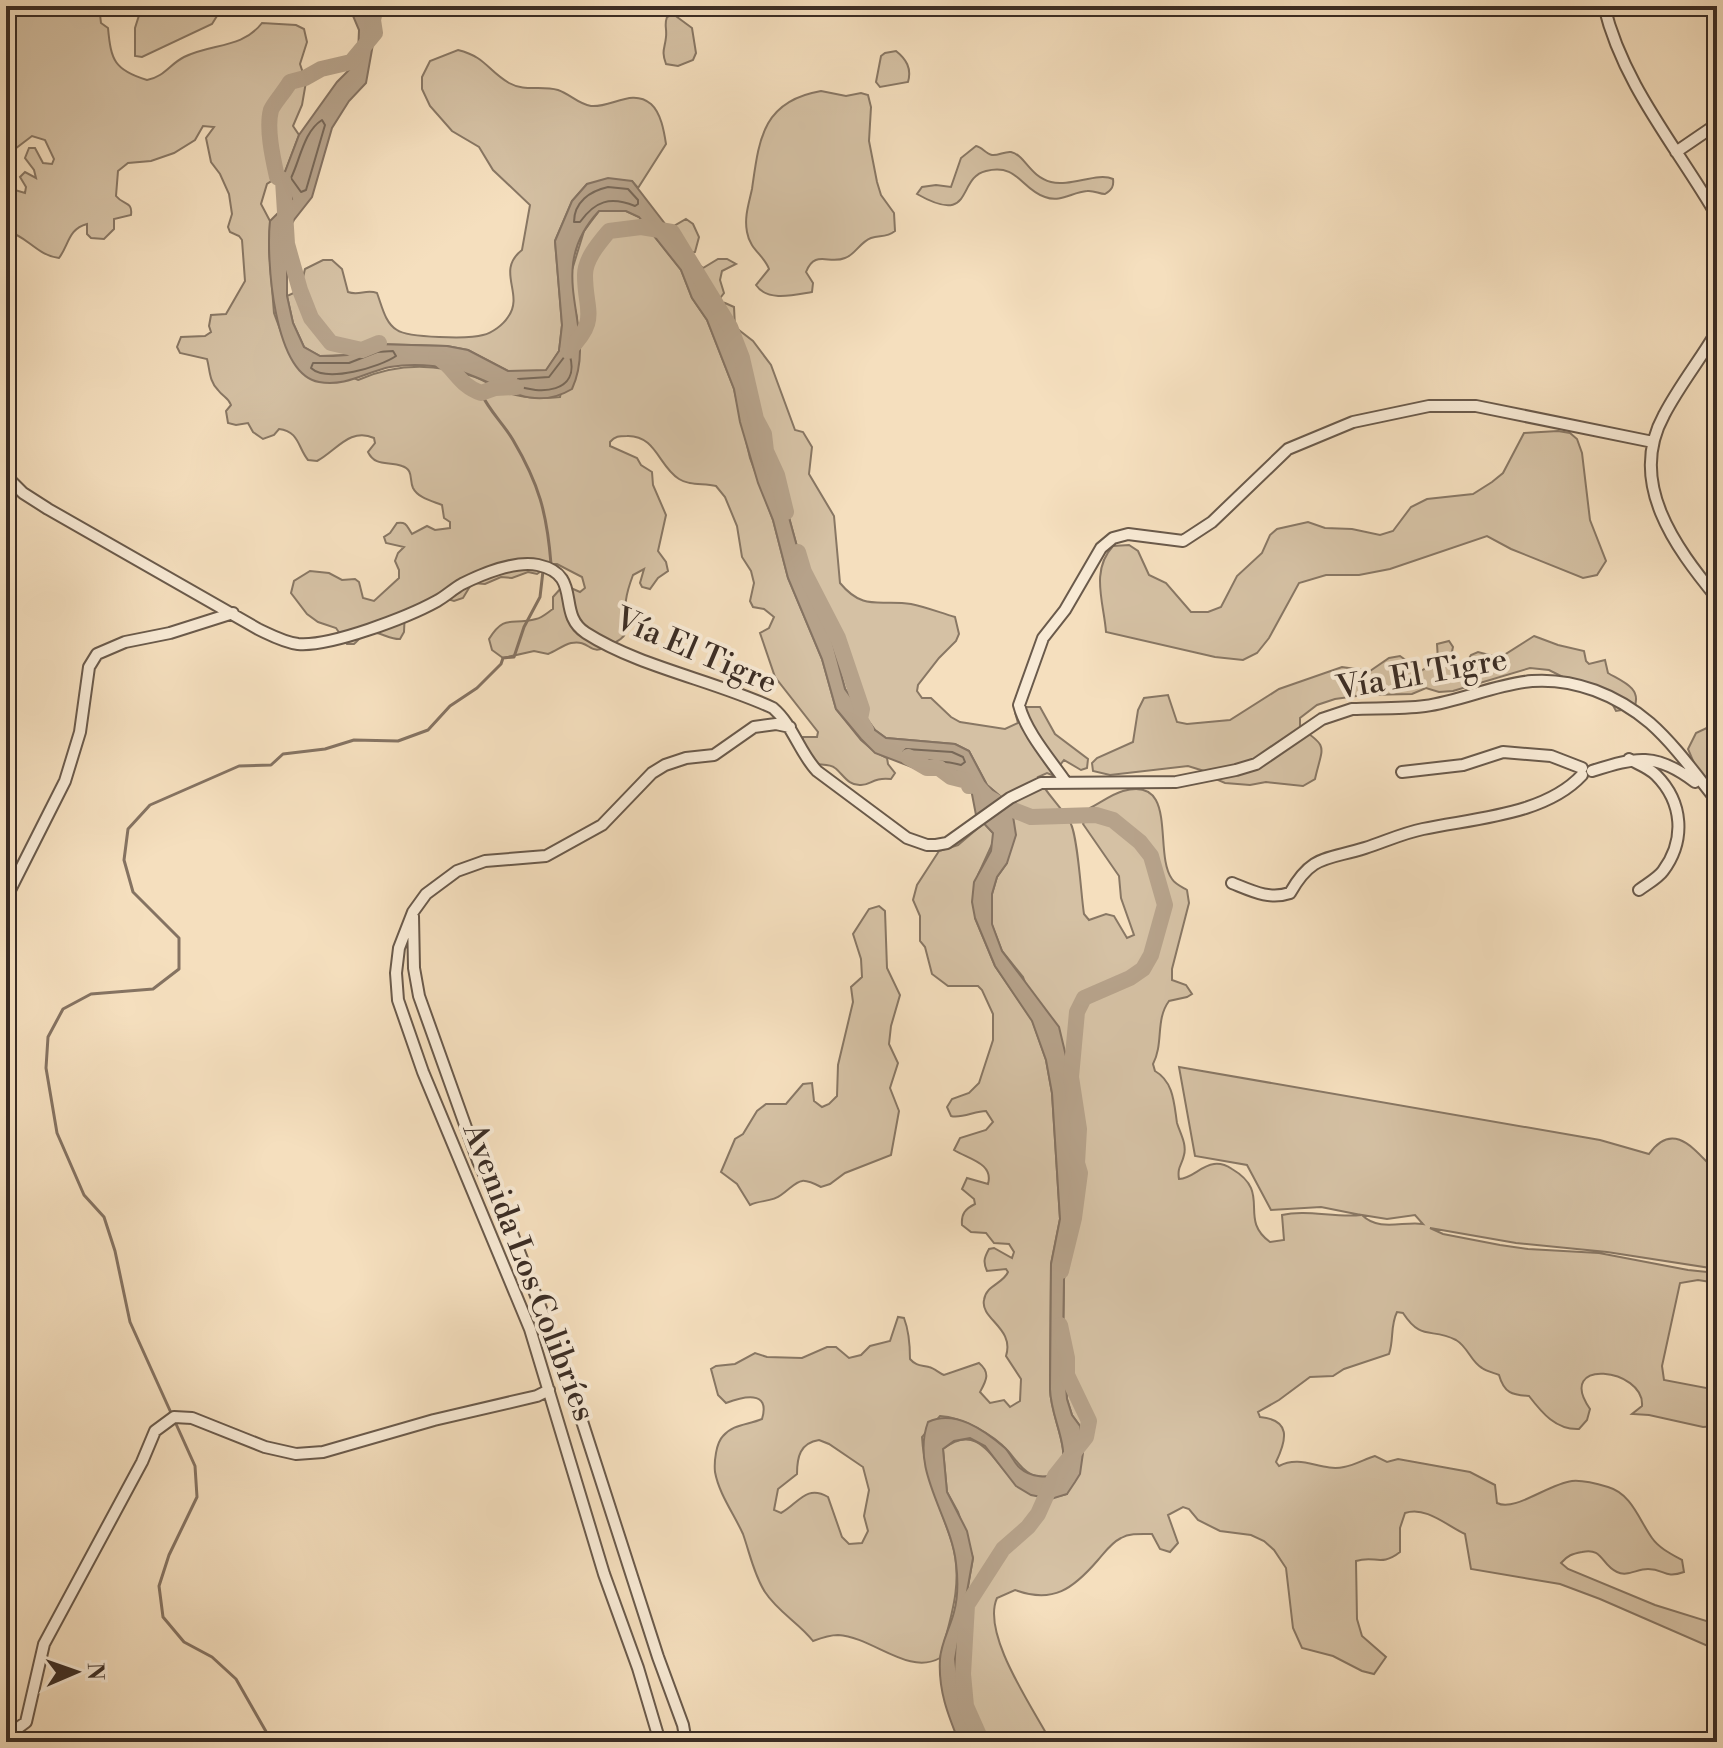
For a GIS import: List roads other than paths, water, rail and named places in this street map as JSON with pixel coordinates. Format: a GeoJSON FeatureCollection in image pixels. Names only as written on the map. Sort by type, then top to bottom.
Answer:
{"type":"FeatureCollection","features":[{"type":"Feature","properties":{"kind":"street"},"geometry":{"type":"LineString","coordinates":[[1604,6],[1613,37],[1631,78],[1717,216]]}},
{"type":"Feature","properties":{"kind":"street"},"geometry":{"type":"LineString","coordinates":[[1676,152],[1717,124]]}},
{"type":"Feature","properties":{"kind":"street"},"geometry":{"type":"LineString","coordinates":[[1717,331],[1663,415],[1653,442],[1650,468],[1656,503],[1670,532],[1717,598]]}},
{"type":"Feature","properties":{"kind":"street"},"geometry":{"type":"LineString","coordinates":[[1065,781],[1021,715],[1019,705],[1043,638],[1065,610],[1101,548],[1113,538],[1128,534],[1183,541],[1212,522],[1288,449],[1353,422],[1429,406],[1476,406],[1653,442]]}},
{"type":"Feature","properties":{"kind":"street","name":"Vía El Tigre"},"geometry":{"type":"LineString","coordinates":[[6,476],[23,493],[48,509],[279,639],[299,644],[320,642],[401,618],[471,580],[521,564],[539,565],[564,579],[572,619],[584,632],[616,649],[773,708],[790,727],[807,760],[817,771],[907,838],[927,845],[947,843],[1010,798],[1041,783],[1176,782],[1210,776],[1256,764],[1322,719],[1352,709],[1423,706],[1530,681],[1583,686],[1631,708],[1652,725],[1717,802]]}},
{"type":"Feature","properties":{"kind":"street"},"geometry":{"type":"LineString","coordinates":[[6,898],[65,781],[80,732],[89,667],[97,654],[125,642],[170,633],[233,613]]}},
{"type":"Feature","properties":{"kind":"street","name":"Avenida Los Colibríes"},"geometry":{"type":"LineString","coordinates":[[660,1742],[638,1668],[604,1574],[530,1329],[423,1072],[398,1000],[396,973],[399,948],[413,912],[426,894],[457,871],[485,861],[546,856],[602,825],[652,773],[665,765],[686,758],[714,755],[754,727],[776,724],[790,727]]}},
{"type":"Feature","properties":{"kind":"street"},"geometry":{"type":"LineString","coordinates":[[1402,772],[1463,765],[1503,752],[1551,756],[1585,771]]}},
{"type":"Feature","properties":{"kind":"street"},"geometry":{"type":"LineString","coordinates":[[1629,759],[1654,773],[1672,795],[1680,822],[1676,850],[1662,873],[1639,890]]}},
{"type":"Feature","properties":{"kind":"street"},"geometry":{"type":"LineString","coordinates":[[1232,883],[1264,895],[1290,893],[1300,875],[1315,862],[1422,829],[1474,821],[1550,800],[1571,787],[1585,771],[1629,759],[1655,761],[1679,770],[1717,802]]}},
{"type":"Feature","properties":{"kind":"street","name":"Avenida Los Colibríes"},"geometry":{"type":"LineString","coordinates":[[413,912],[414,968],[423,1007],[478,1161],[512,1233],[571,1387],[686,1742]]}},
{"type":"Feature","properties":{"kind":"street"},"geometry":{"type":"LineString","coordinates":[[6,1737],[26,1722],[44,1644],[142,1462],[155,1431],[174,1417],[192,1418],[265,1447],[296,1454],[323,1452],[434,1420],[537,1396],[549,1390]]}},
{"type":"Feature","properties":{"kind":"water"},"geometry":{"type":"Polygon","coordinates":[[[345,6],[363,6],[373,20],[375,33],[366,83],[349,101],[332,128],[312,197],[287,232],[287,296],[293,323],[304,347],[320,356],[333,356],[347,355],[376,344],[447,346],[468,350],[508,371],[546,370],[559,351],[562,325],[555,241],[572,201],[587,184],[608,178],[632,181],[676,238],[724,314],[745,373],[771,466],[782,492],[804,572],[826,617],[845,689],[875,730],[886,738],[955,744],[969,751],[987,785],[1001,797],[1013,816],[1016,835],[992,894],[992,924],[1002,951],[1059,1027],[1071,1077],[1079,1129],[1076,1205],[1064,1279],[1063,1344],[1067,1399],[1072,1415],[1080,1426],[1083,1453],[1080,1474],[1067,1494],[1051,1499],[1031,1495],[1016,1486],[985,1446],[970,1438],[954,1441],[943,1449],[947,1492],[967,1531],[973,1558],[955,1659],[960,1704],[976,1742],[959,1742],[942,1692],[941,1653],[955,1606],[957,1575],[953,1545],[924,1458],[928,1422],[948,1418],[979,1428],[1007,1450],[1020,1468],[1034,1475],[1061,1474],[1063,1463],[1062,1442],[1050,1389],[1051,1264],[1060,1219],[1052,1093],[1046,1060],[1032,1021],[995,966],[975,918],[972,902],[974,882],[991,851],[993,833],[976,815],[971,789],[958,772],[945,768],[917,769],[875,753],[836,709],[822,659],[788,578],[773,520],[758,483],[740,422],[734,389],[707,320],[692,298],[681,270],[639,217],[626,211],[599,211],[582,234],[574,256],[572,278],[580,344],[579,366],[572,389],[556,396],[525,397],[466,373],[420,365],[390,367],[338,382],[319,382],[304,374],[291,359],[282,337],[272,286],[270,221],[292,199],[283,177],[299,135],[337,82],[352,67],[358,54],[359,30],[351,11],[345,6]]]}},
{"type":"Feature","properties":{"kind":"waterway"},"geometry":{"type":"LineString","coordinates":[[376,6],[373,20],[375,33],[351,62],[321,69],[290,82],[271,110],[269,126],[277,177],[283,180],[287,244],[311,318],[331,343],[362,350],[379,343]]}},
{"type":"Feature","properties":{"kind":"waterway"},"geometry":{"type":"LineString","coordinates":[[568,351],[587,323],[587,263],[609,231],[641,227],[672,232],[730,327],[742,358],[756,419],[764,434],[766,451],[777,475],[786,512]]}},
{"type":"Feature","properties":{"kind":"waterway"},"geometry":{"type":"LineString","coordinates":[[436,356],[473,390],[481,393],[495,388],[516,387]]}},
{"type":"Feature","properties":{"kind":"waterway"},"geometry":{"type":"LineString","coordinates":[[481,393],[513,440],[535,485],[547,529],[551,564],[548,566]]}},
{"type":"Feature","properties":{"kind":"waterway"},"geometry":{"type":"LineString","coordinates":[[798,552],[804,572],[838,638],[862,709],[860,719],[866,730]]}},
{"type":"Feature","properties":{"kind":"waterway"},"geometry":{"type":"LineString","coordinates":[[272,1742],[236,1679],[212,1657],[184,1642],[163,1617],[159,1586],[169,1555],[197,1497],[195,1466],[130,1322],[115,1251],[104,1217],[84,1195],[57,1133],[46,1068],[48,1037],[63,1009],[91,994],[153,989],[179,969],[179,938],[133,892],[124,860],[128,829],[150,805],[239,766],[271,765],[283,754],[325,749],[354,740],[398,741],[428,730],[450,706],[477,688],[501,664],[503,658],[514,657],[524,627],[540,597],[543,571]]}},
{"type":"Feature","properties":{"kind":"waterway"},"geometry":{"type":"LineString","coordinates":[[908,757],[927,768],[939,768],[951,777],[967,781],[969,786],[976,785],[987,797],[1031,817],[1096,815],[1113,820],[1140,842],[1151,856],[1165,905],[1151,955],[1143,969],[1130,978],[1084,998],[1077,1012],[1071,1077],[1079,1129],[1077,1163],[1080,1173],[1074,1218],[1061,1271]]}},
{"type":"Feature","properties":{"kind":"waterway"},"geometry":{"type":"LineString","coordinates":[[982,1742],[966,1706],[963,1674],[967,1605],[1003,1549],[1038,1514],[1055,1476],[1086,1437],[1089,1421],[1067,1375],[1060,1325]]}}]}
